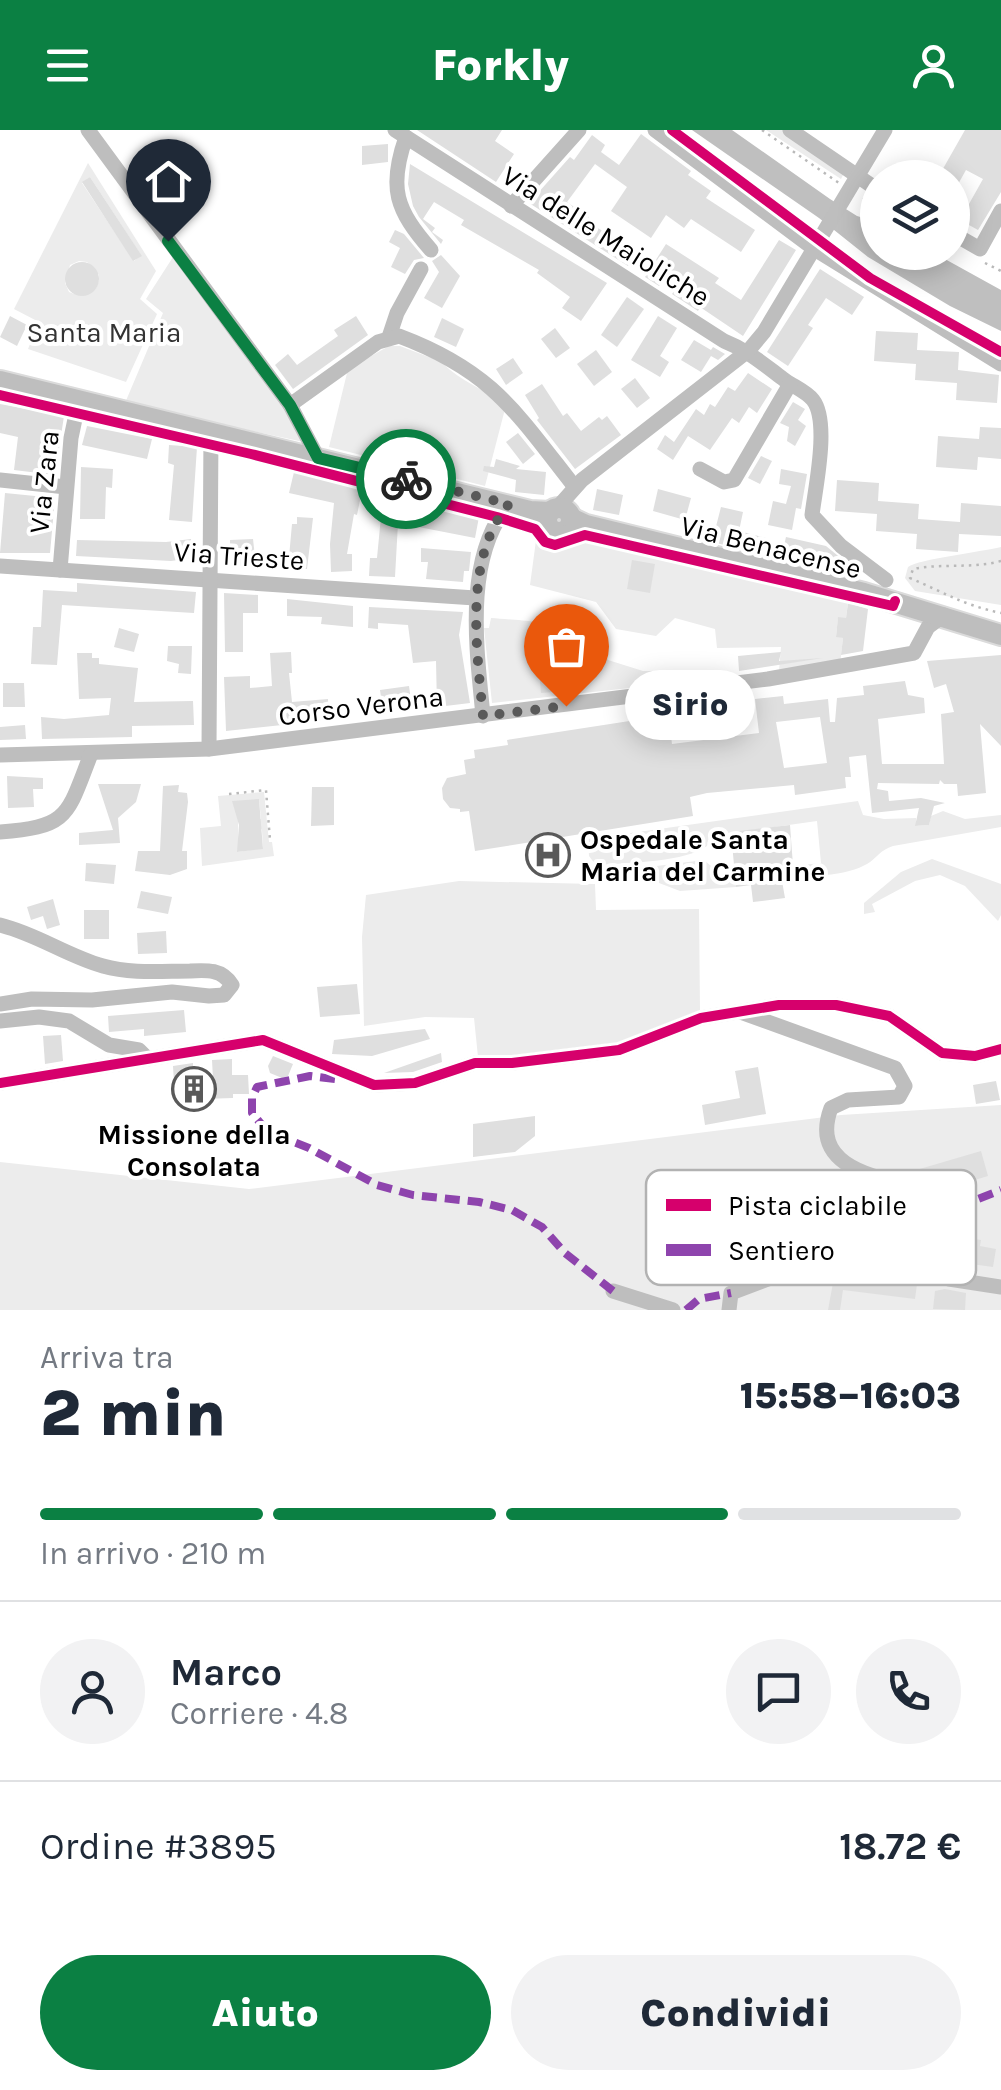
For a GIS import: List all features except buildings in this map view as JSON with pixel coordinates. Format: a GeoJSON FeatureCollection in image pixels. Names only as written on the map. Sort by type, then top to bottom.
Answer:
{"type":"FeatureCollection","features":[{"type":"Feature","properties":{"kind":"main road","name":"Via Benacense"},"geometry":{"type":"LineString","coordinates":[[0,381],[509,504],[562,512],[998,627]]}},
{"type":"Feature","properties":{"kind":"street"},"geometry":{"type":"LineString","coordinates":[[88,130],[290,405],[318,458]]}},
{"type":"Feature","properties":{"kind":"street"},"geometry":{"type":"LineString","coordinates":[[511,206],[579,130]]}},
{"type":"Feature","properties":{"kind":"street"},"geometry":{"type":"LineString","coordinates":[[655,130],[1001,364]]}},
{"type":"Feature","properties":{"kind":"street"},"geometry":{"type":"LineString","coordinates":[[790,130],[850,187],[860,188]]}},
{"type":"Feature","properties":{"kind":"street"},"geometry":{"type":"LineString","coordinates":[[290,405],[389,337],[416,342],[486,381],[516,411],[562,512],[749,350],[764,332],[885,130]]}},
{"type":"Feature","properties":{"kind":"street"},"geometry":{"type":"LineString","coordinates":[[400,133],[395,172],[397,200],[431,250]]}},
{"type":"Feature","properties":{"kind":"street","name":"Via delle Maioliche"},"geometry":{"type":"LineString","coordinates":[[400,133],[724,340],[749,350],[811,396],[820,410],[812,516],[841,546],[886,580]]}},
{"type":"Feature","properties":{"kind":"street"},"geometry":{"type":"LineString","coordinates":[[970,243],[980,249],[1001,211]]}},
{"type":"Feature","properties":{"kind":"street"},"geometry":{"type":"LineString","coordinates":[[389,337],[421,268]]}},
{"type":"Feature","properties":{"kind":"street"},"geometry":{"type":"LineString","coordinates":[[700,469],[724,482],[734,480],[790,384]]}},
{"type":"Feature","properties":{"kind":"street","name":"Via Zara"},"geometry":{"type":"LineString","coordinates":[[60,570],[66,487],[79,400]]}},
{"type":"Feature","properties":{"kind":"street"},"geometry":{"type":"LineString","coordinates":[[210,749],[211,431]]}},
{"type":"Feature","properties":{"kind":"street"},"geometry":{"type":"LineString","coordinates":[[0,480],[66,487]]}},
{"type":"Feature","properties":{"kind":"street"},"geometry":{"type":"LineString","coordinates":[[483,716],[475,598],[494,524],[509,504]]}},
{"type":"Feature","properties":{"kind":"street","name":"Via Trieste"},"geometry":{"type":"LineString","coordinates":[[0,566],[475,598]]}},
{"type":"Feature","properties":{"kind":"street","name":"Corso Verona"},"geometry":{"type":"LineString","coordinates":[[0,755],[210,749],[768,679],[914,654],[928,626],[944,615]]}},
{"type":"Feature","properties":{"kind":"street"},"geometry":{"type":"LineString","coordinates":[[0,832],[41,828],[57,821],[73,800],[91,754]]}},
{"type":"Feature","properties":{"kind":"street"},"geometry":{"type":"LineString","coordinates":[[0,925],[23,931],[100,966],[140,972],[214,970],[232,985],[224,995],[172,992],[0,1004]]}},
{"type":"Feature","properties":{"kind":"street"},"geometry":{"type":"LineString","coordinates":[[0,1082],[263,1040],[374,1086],[415,1082],[475,1062],[512,1063],[618,1050],[701,1018],[779,1005],[836,1005],[889,1016],[942,1053],[975,1056],[1001,1049]]}},
{"type":"Feature","properties":{"kind":"street"},"geometry":{"type":"LineString","coordinates":[[740,1012],[895,1068],[905,1086],[899,1097],[848,1100],[831,1108],[826,1121],[832,1149],[842,1163],[853,1170]]}},
{"type":"Feature","properties":{"kind":"street"},"geometry":{"type":"LineString","coordinates":[[0,1022],[39,1017],[69,1022],[109,1045],[139,1050],[148,1058]]}},
{"type":"Feature","properties":{"kind":"street"},"geometry":{"type":"LineString","coordinates":[[976,1283],[1001,1287]]}},
{"type":"Feature","properties":{"kind":"street"},"geometry":{"type":"LineString","coordinates":[[729,1310],[731,1294],[755,1285]]}},
{"type":"Feature","properties":{"kind":"street"},"geometry":{"type":"LineString","coordinates":[[612,1291],[673,1310]]}},
{"type":"Feature","properties":{"kind":"path"},"geometry":{"type":"LineString","coordinates":[[762,130],[860,194]]}},
{"type":"Feature","properties":{"kind":"path"},"geometry":{"type":"LineString","coordinates":[[998,627],[938,593],[930,584],[910,578],[913,569],[932,565],[958,568],[1001,561]]}},
{"type":"Feature","properties":{"kind":"path"},"geometry":{"type":"LineString","coordinates":[[230,794],[266,790],[270,840]]}},
{"type":"Feature","properties":{"kind":"green space"},"geometry":{"type":"Polygon","coordinates":[[[766,130],[784,130],[844,173],[841,179],[766,130]]]}},
{"type":"Feature","properties":{"kind":"green space","name":"Santa Maria"},"geometry":{"type":"Polygon","coordinates":[[[88,163],[156,271],[140,299],[157,314],[126,382],[28,349],[39,322],[14,309],[88,163]],[[90,177],[82,183],[134,261],[141,255],[90,177]],[[87,262],[70,265],[65,283],[69,292],[86,294],[97,286],[99,275],[87,262]]]}},
{"type":"Feature","properties":{"kind":"green space"},"geometry":{"type":"Polygon","coordinates":[[[173,257],[308,443],[125,403],[163,313],[146,299],[173,257]]]}},
{"type":"Feature","properties":{"kind":"green space"},"geometry":{"type":"Polygon","coordinates":[[[389,346],[400,346],[442,362],[505,409],[485,486],[329,447],[348,369],[389,346]]]}},
{"type":"Feature","properties":{"kind":"green space"},"geometry":{"type":"Polygon","coordinates":[[[537,533],[556,547],[579,541],[848,602],[846,618],[838,618],[836,636],[843,638],[840,665],[779,671],[781,647],[717,648],[715,629],[675,618],[656,636],[616,629],[596,602],[530,585],[537,533]]]}},
{"type":"Feature","properties":{"kind":"green space"},"geometry":{"type":"Polygon","coordinates":[[[1001,547],[1001,605],[915,591],[905,578],[908,567],[914,564],[1001,547]]]}},
{"type":"Feature","properties":{"kind":"green space"},"geometry":{"type":"Polygon","coordinates":[[[491,618],[575,631],[601,647],[608,660],[643,671],[692,671],[694,681],[492,703],[484,628],[489,628],[491,618]]]}},
{"type":"Feature","properties":{"kind":"green space"},"geometry":{"type":"Polygon","coordinates":[[[264,792],[274,856],[202,866],[200,828],[221,826],[218,796],[264,792]],[[259,799],[238,821],[238,852],[263,848],[262,830],[255,820],[261,819],[259,799]]]}},
{"type":"Feature","properties":{"kind":"green space"},"geometry":{"type":"Polygon","coordinates":[[[858,801],[863,815],[916,818],[916,826],[929,825],[931,816],[943,811],[965,819],[1001,815],[1001,827],[893,846],[859,868],[794,879],[793,866],[821,863],[817,821],[709,836],[707,846],[672,858],[604,865],[595,864],[589,856],[588,839],[858,801]]]}},
{"type":"Feature","properties":{"kind":"green space"},"geometry":{"type":"Polygon","coordinates":[[[932,859],[1001,884],[998,921],[965,886],[940,875],[915,881],[872,904],[875,912],[864,914],[864,903],[901,872],[932,859]]]}},
{"type":"Feature","properties":{"kind":"green space"},"geometry":{"type":"Polygon","coordinates":[[[704,860],[711,866],[712,876],[735,873],[736,887],[680,891],[625,870],[704,860]]]}},
{"type":"Feature","properties":{"kind":"green space"},"geometry":{"type":"Polygon","coordinates":[[[459,881],[595,884],[596,910],[699,909],[700,1011],[616,1043],[493,1058],[478,1057],[474,1018],[425,1017],[364,1026],[362,937],[366,895],[459,881]]]}},
{"type":"Feature","properties":{"kind":"green space"},"geometry":{"type":"Polygon","coordinates":[[[1001,1105],[1001,1310],[0,1310],[0,1162],[249,1189],[841,1115],[1001,1105]]]}},
{"type":"Feature","properties":{"kind":"shaded area"},"geometry":{"type":"Polygon","coordinates":[[[692,130],[732,130],[860,217],[860,251],[692,130]]]}},
{"type":"Feature","properties":{"kind":"shaded area"},"geometry":{"type":"Polygon","coordinates":[[[890,270],[965,270],[1001,290],[1001,331],[890,270]]]}},
{"type":"Feature","properties":{"kind":"marked path"},"geometry":{"type":"LineString","coordinates":[[335,1079],[310,1076],[257,1087],[252,1113],[268,1132],[309,1148],[377,1185],[413,1195],[512,1210],[542,1227],[565,1253],[613,1291]]}},
{"type":"Feature","properties":{"kind":"marked path"},"geometry":{"type":"LineString","coordinates":[[976,1200],[1001,1190]]}},
{"type":"Feature","properties":{"kind":"marked path"},"geometry":{"type":"LineString","coordinates":[[686,1310],[699,1299],[731,1293]]}},
{"type":"Feature","properties":{"kind":"cycle path"},"geometry":{"type":"LineString","coordinates":[[672,130],[870,278],[1001,352]]}},
{"type":"Feature","properties":{"kind":"cycle path"},"geometry":{"type":"LineString","coordinates":[[0,395],[497,517],[535,529],[545,542],[555,545],[585,535],[893,606],[895,601]]}},
{"type":"Feature","properties":{"kind":"cycle path"},"geometry":{"type":"LineString","coordinates":[[0,1083],[263,1040],[374,1085],[415,1083],[475,1063],[512,1063],[619,1050],[701,1018],[779,1005],[836,1005],[889,1016],[942,1053],[975,1056],[1001,1049]]}},
{"type":"Feature","properties":{"kind":"way so far"},"geometry":{"type":"LineString","coordinates":[[406,479],[509,504],[494,524],[475,598],[483,716],[566,706]]}},
{"type":"Feature","properties":{"kind":"place","name":"Sirio"},"geometry":{"type":"Point","coordinates":[566,706]}},
{"type":"Feature","properties":{"kind":"place","name":"Ospedale Santa Maria del Carmine"},"geometry":{"type":"Point","coordinates":[548,855]}},
{"type":"Feature","properties":{"kind":"place","name":"Missione della Consolata"},"geometry":{"type":"Point","coordinates":[194,1089]}},
{"type":"Feature","properties":{"kind":"route"},"geometry":{"type":"LineString","coordinates":[[168,241],[290,405],[318,458],[406,479]]}}]}
